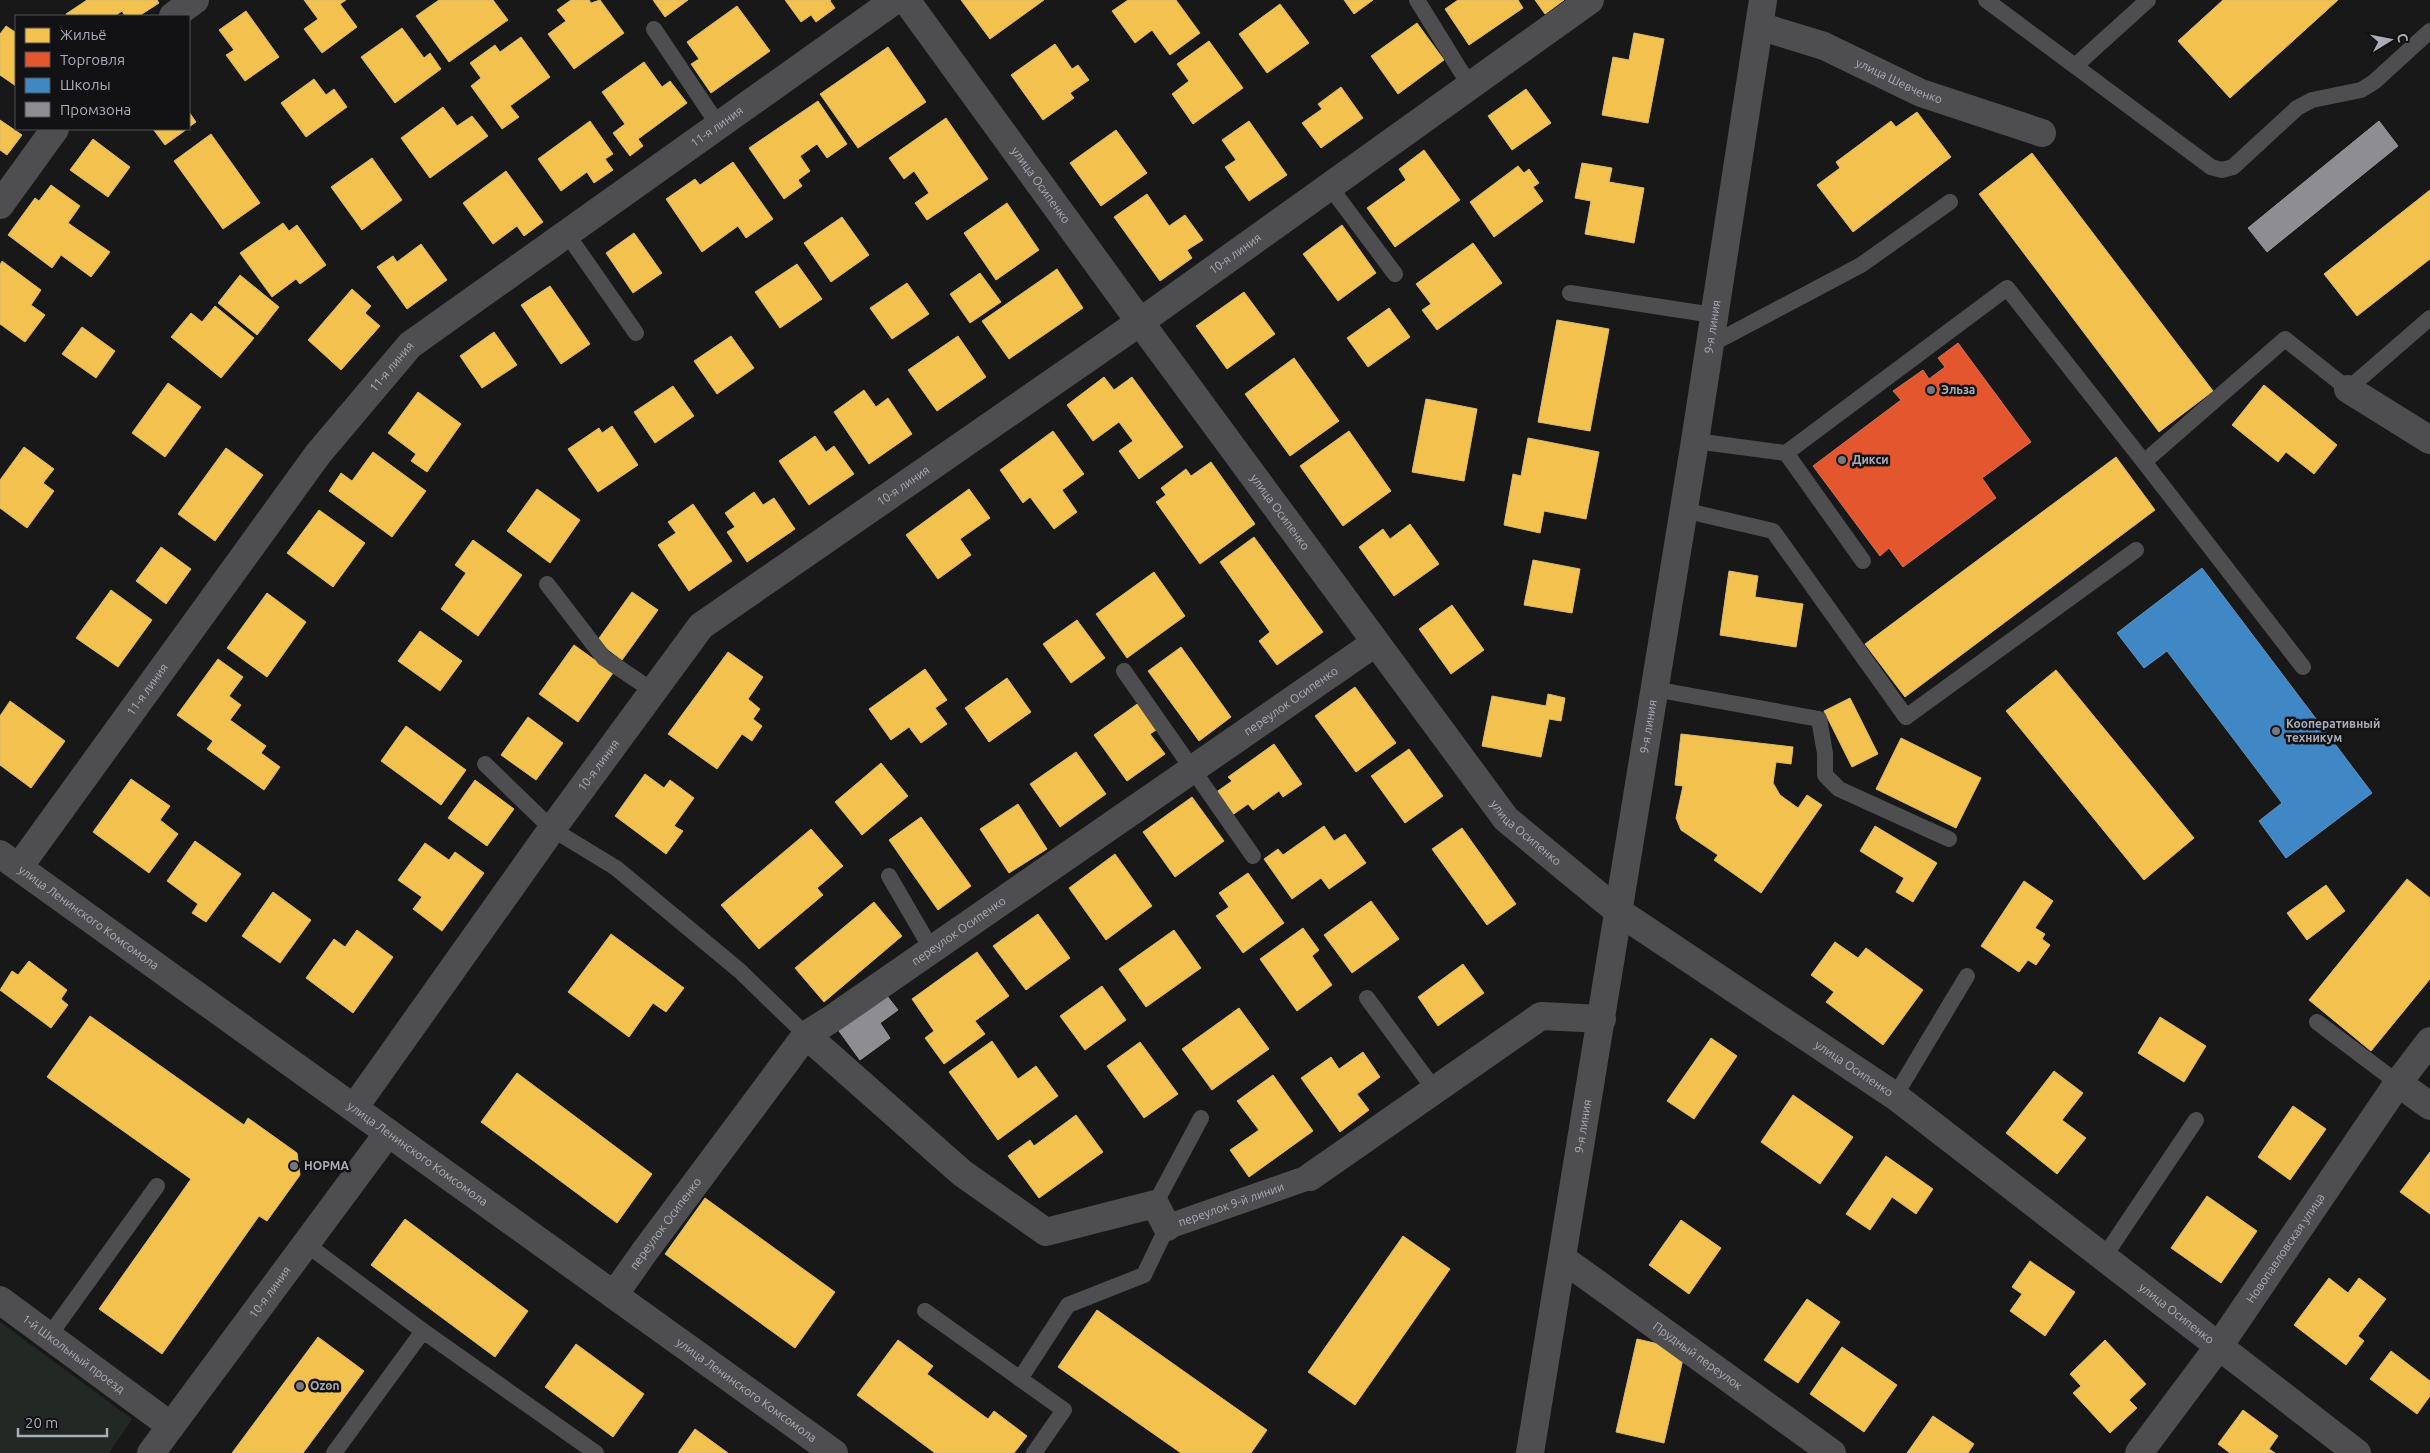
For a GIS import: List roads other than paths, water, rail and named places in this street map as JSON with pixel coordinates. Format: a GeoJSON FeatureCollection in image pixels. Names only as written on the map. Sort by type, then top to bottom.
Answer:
{"type":"FeatureCollection","features":[{"type":"Feature","properties":{"kind":"street"},"geometry":{"type":"LineString","coordinates":[[174,15],[195,0]]}},
{"type":"Feature","properties":{"kind":"street","name":"11-я линия"},"geometry":{"type":"LineString","coordinates":[[9,861],[318,454],[410,345],[895,0]]}},
{"type":"Feature","properties":{"kind":"street","name":"улица Осипенко"},"geometry":{"type":"LineString","coordinates":[[906,0],[1375,643],[1506,819],[1619,912],[1896,1096],[2357,1453]]}},
{"type":"Feature","properties":{"kind":"street","name":"10-я линия"},"geometry":{"type":"LineString","coordinates":[[354,1108],[552,829],[701,626],[1140,322],[1590,0]]}},
{"type":"Feature","properties":{"kind":"street","name":"улица Шевченко"},"geometry":{"type":"LineString","coordinates":[[1761,13],[1824,46],[1921,92],[2042,133]]}},
{"type":"Feature","properties":{"kind":"street","name":"9-я линия"},"geometry":{"type":"LineString","coordinates":[[1530,1453],[1602,1019],[1682,510],[1695,441],[1708,346],[1761,13]]}},
{"type":"Feature","properties":{"kind":"street"},"geometry":{"type":"LineString","coordinates":[[0,205],[54,130]]}},
{"type":"Feature","properties":{"kind":"street"},"geometry":{"type":"LineString","coordinates":[[2348,389],[2430,440]]}},
{"type":"Feature","properties":{"kind":"street","name":"переулок Осипенко"},"geometry":{"type":"LineString","coordinates":[[614,1294],[644,1250],[806,1035],[1375,643]]}},
{"type":"Feature","properties":{"kind":"street","name":"улица Ленинского Комсомола"},"geometry":{"type":"LineString","coordinates":[[9,861],[614,1294],[828,1451]]}},
{"type":"Feature","properties":{"kind":"street","name":"переулок 9-й линии"},"geometry":{"type":"LineString","coordinates":[[806,1035],[962,1173],[1046,1232],[1161,1216],[1310,1177],[1540,1016],[1602,1019]]}},
{"type":"Feature","properties":{"kind":"street","name":"Новопавловская улица"},"geometry":{"type":"LineString","coordinates":[[2139,1453],[2219,1346],[2398,1083],[2430,1041]]}},
{"type":"Feature","properties":{"kind":"street"},"geometry":{"type":"LineString","coordinates":[[2398,1083],[2430,1106]]}},
{"type":"Feature","properties":{"kind":"street","name":"10-я линия"},"geometry":{"type":"LineString","coordinates":[[160,1445],[388,1133]]}},
{"type":"Feature","properties":{"kind":"street","name":"Прудный переулок"},"geometry":{"type":"LineString","coordinates":[[1563,1258],[1832,1453]]}},
{"type":"Feature","properties":{"kind":"street","name":"1-й Школьный проезд"},"geometry":{"type":"LineString","coordinates":[[0,1300],[49,1336],[160,1445]]}},
{"type":"Feature","properties":{"kind":"lane"},"geometry":{"type":"LineString","coordinates":[[1416,0],[1470,86]]}},
{"type":"Feature","properties":{"kind":"lane"},"geometry":{"type":"LineString","coordinates":[[1986,0],[2212,168],[2222,170],[2233,167],[2297,108],[2312,100],[2347,94],[2367,86],[2430,31]]}},
{"type":"Feature","properties":{"kind":"lane"},"geometry":{"type":"LineString","coordinates":[[2076,66],[2148,0]]}},
{"type":"Feature","properties":{"kind":"lane"},"geometry":{"type":"LineString","coordinates":[[654,29],[719,126]]}},
{"type":"Feature","properties":{"kind":"lane"},"geometry":{"type":"LineString","coordinates":[[1330,187],[1395,274]]}},
{"type":"Feature","properties":{"kind":"lane"},"geometry":{"type":"LineString","coordinates":[[1708,346],[1861,265],[1950,202]]}},
{"type":"Feature","properties":{"kind":"lane"},"geometry":{"type":"LineString","coordinates":[[567,234],[636,333]]}},
{"type":"Feature","properties":{"kind":"lane"},"geometry":{"type":"LineString","coordinates":[[1695,441],[1786,453],[2007,288],[2303,667]]}},
{"type":"Feature","properties":{"kind":"lane"},"geometry":{"type":"LineString","coordinates":[[1570,293],[1713,315]]}},
{"type":"Feature","properties":{"kind":"lane"},"geometry":{"type":"LineString","coordinates":[[2144,462],[2285,339],[2348,389],[2430,318]]}},
{"type":"Feature","properties":{"kind":"lane"},"geometry":{"type":"LineString","coordinates":[[1786,453],[1863,561]]}},
{"type":"Feature","properties":{"kind":"lane"},"geometry":{"type":"LineString","coordinates":[[1682,510],[1773,531],[1906,717],[2136,550]]}},
{"type":"Feature","properties":{"kind":"lane"},"geometry":{"type":"LineString","coordinates":[[547,584],[604,658],[653,691]]}},
{"type":"Feature","properties":{"kind":"lane"},"geometry":{"type":"LineString","coordinates":[[1124,671],[1253,856]]}},
{"type":"Feature","properties":{"kind":"lane"},"geometry":{"type":"LineString","coordinates":[[1654,688],[1819,719],[1825,754],[1826,775],[1839,788],[1949,839]]}},
{"type":"Feature","properties":{"kind":"lane"},"geometry":{"type":"LineString","coordinates":[[485,764],[552,829],[616,868],[740,971],[806,1035]]}},
{"type":"Feature","properties":{"kind":"lane"},"geometry":{"type":"LineString","coordinates":[[890,876],[932,950]]}},
{"type":"Feature","properties":{"kind":"lane"},"geometry":{"type":"LineString","coordinates":[[1896,1096],[1967,976]]}},
{"type":"Feature","properties":{"kind":"lane"},"geometry":{"type":"LineString","coordinates":[[1367,998],[1434,1089]]}},
{"type":"Feature","properties":{"kind":"lane"},"geometry":{"type":"LineString","coordinates":[[2317,1022],[2398,1083]]}},
{"type":"Feature","properties":{"kind":"lane"},"geometry":{"type":"LineString","coordinates":[[1020,1379],[1068,1305],[1144,1275],[1161,1216],[1201,1118]]}},
{"type":"Feature","properties":{"kind":"lane"},"geometry":{"type":"LineString","coordinates":[[2104,1257],[2196,1120]]}},
{"type":"Feature","properties":{"kind":"lane"},"geometry":{"type":"LineString","coordinates":[[49,1336],[157,1186]]}},
{"type":"Feature","properties":{"kind":"lane"},"geometry":{"type":"LineString","coordinates":[[306,1244],[423,1331],[596,1453]]}},
{"type":"Feature","properties":{"kind":"lane"},"geometry":{"type":"LineString","coordinates":[[925,1311],[1064,1410],[1034,1453]]}},
{"type":"Feature","properties":{"kind":"lane"},"geometry":{"type":"LineString","coordinates":[[334,1453],[423,1331]]}},
{"type":"Feature","properties":{"kind":"place","name":"Эльза"},"geometry":{"type":"Point","coordinates":[1931,390]}},
{"type":"Feature","properties":{"kind":"place","name":"Дикси"},"geometry":{"type":"Point","coordinates":[1842,460]}},
{"type":"Feature","properties":{"kind":"place","name":"Кооперативный техникум"},"geometry":{"type":"Point","coordinates":[2276,731]}},
{"type":"Feature","properties":{"kind":"place","name":"НОРМА"},"geometry":{"type":"Point","coordinates":[294,1166]}},
{"type":"Feature","properties":{"kind":"place","name":"Ozon"},"geometry":{"type":"Point","coordinates":[300,1386]}}]}
